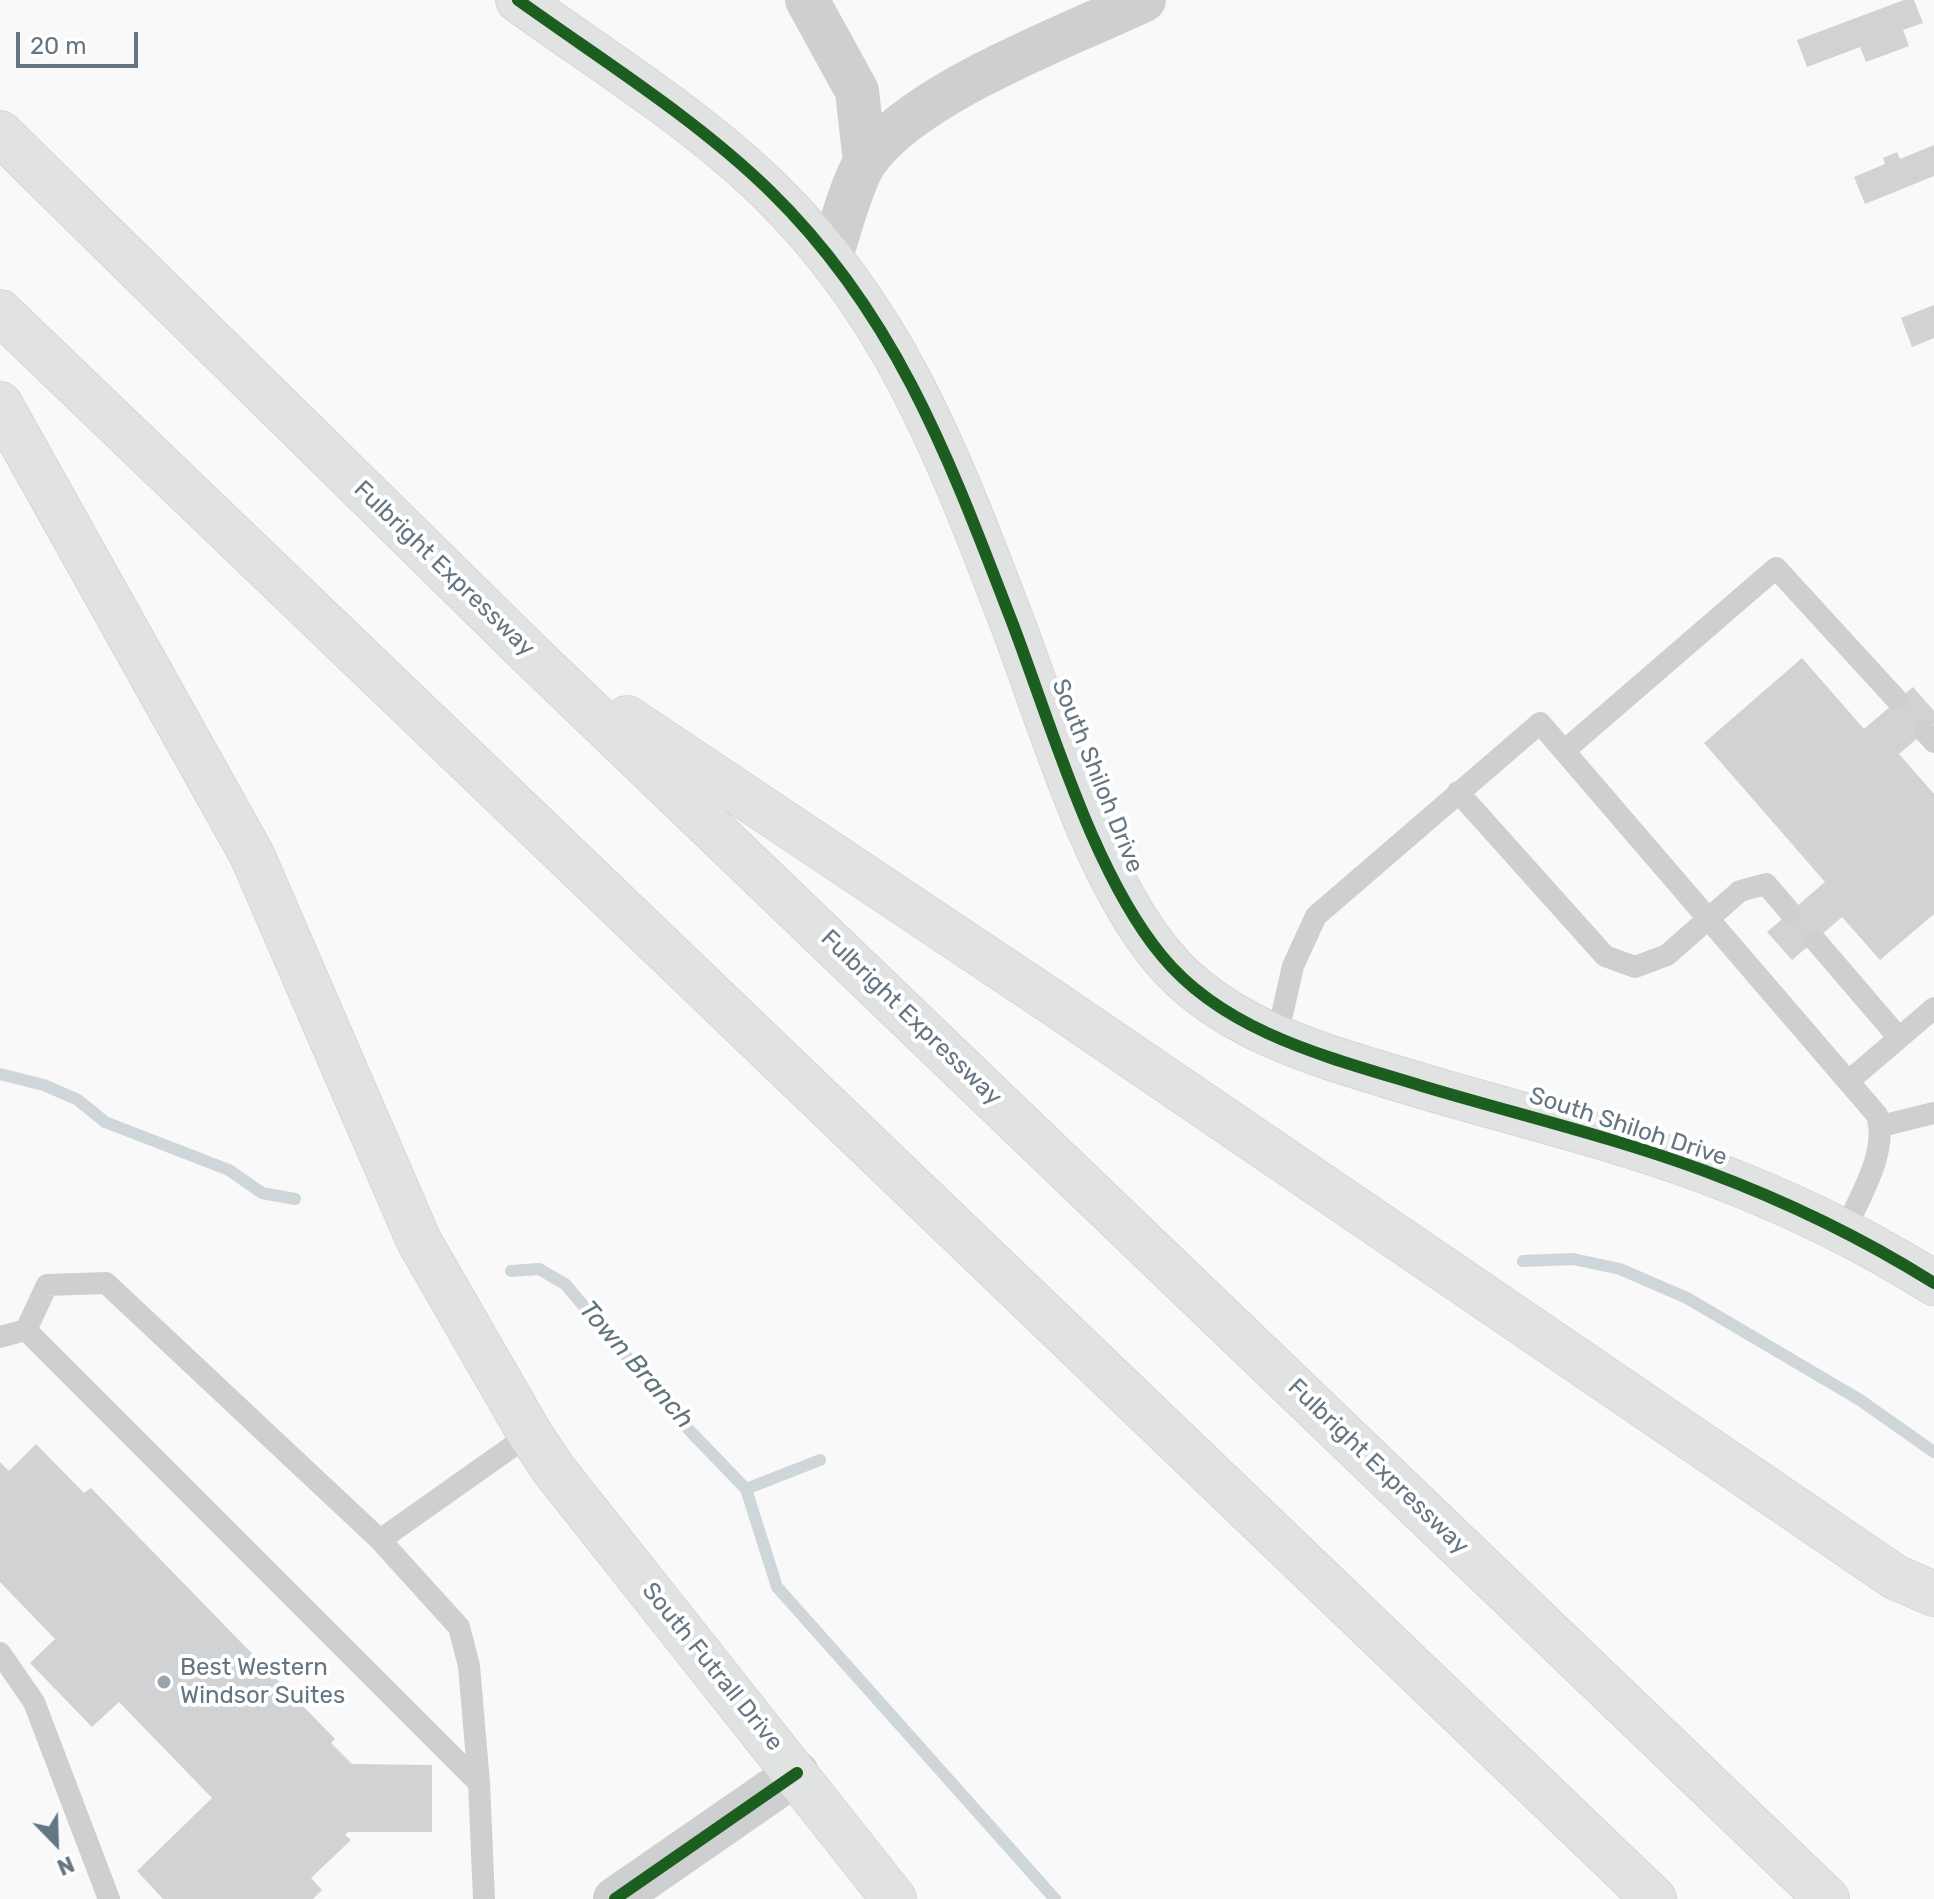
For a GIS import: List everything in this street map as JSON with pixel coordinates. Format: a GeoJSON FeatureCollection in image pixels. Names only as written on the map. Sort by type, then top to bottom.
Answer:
{"type":"FeatureCollection","features":[{"type":"Feature","properties":{"kind":"main road","name":"South Shiloh Drive"},"geometry":{"type":"LineString","coordinates":[[518,0],[695,127],[770,192],[830,259],[875,318],[915,387],[954,471],[1088,822],[1122,896],[1163,957],[1216,1006],[1277,1037],[1380,1073],[1705,1171],[1843,1234],[1934,1283]]}},
{"type":"Feature","properties":{"kind":"main road","name":"Fulbright Expressway"},"geometry":{"type":"LineString","coordinates":[[0,133],[529,653],[1827,1899]]}},
{"type":"Feature","properties":{"kind":"main road"},"geometry":{"type":"LineString","coordinates":[[0,312],[1654,1899]]}},
{"type":"Feature","properties":{"kind":"main road","name":"South Futrall Drive"},"geometry":{"type":"LineString","coordinates":[[0,404],[252,855],[419,1241],[530,1434],[554,1470],[894,1899]]}},
{"type":"Feature","properties":{"kind":"main road"},"geometry":{"type":"LineString","coordinates":[[529,653],[1094,1031],[1895,1577],[1934,1594]]}},
{"type":"Feature","properties":{"kind":"street"},"geometry":{"type":"LineString","coordinates":[[807,0],[857,91],[865,162]]}},
{"type":"Feature","properties":{"kind":"street"},"geometry":{"type":"LineString","coordinates":[[830,259],[865,162],[904,121],[945,94],[1144,0]]}},
{"type":"Feature","properties":{"kind":"street"},"geometry":{"type":"LineString","coordinates":[[615,1899],[797,1773]]}},
{"type":"Feature","properties":{"kind":"lane"},"geometry":{"type":"LineString","coordinates":[[1564,751],[1776,568],[1897,700]]}},
{"type":"Feature","properties":{"kind":"lane"},"geometry":{"type":"LineString","coordinates":[[1277,1037],[1293,966],[1316,916],[1540,723],[1870,1104],[1881,1126],[1879,1148],[1843,1234]]}},
{"type":"Feature","properties":{"kind":"lane"},"geometry":{"type":"LineString","coordinates":[[1458,792],[1605,956],[1635,967],[1667,955],[1740,891],[1766,884],[1790,912]]}},
{"type":"Feature","properties":{"kind":"lane"},"geometry":{"type":"LineString","coordinates":[[1815,940],[1899,1038]]}},
{"type":"Feature","properties":{"kind":"lane"},"geometry":{"type":"LineString","coordinates":[[1850,1080],[1934,1008]]}},
{"type":"Feature","properties":{"kind":"lane"},"geometry":{"type":"LineString","coordinates":[[1881,1126],[1934,1113]]}},
{"type":"Feature","properties":{"kind":"lane"},"geometry":{"type":"LineString","coordinates":[[0,1337],[26,1330],[47,1285],[106,1283],[380,1540],[459,1627],[469,1666],[479,1783],[484,1899]]}},
{"type":"Feature","properties":{"kind":"lane"},"geometry":{"type":"LineString","coordinates":[[26,1330],[479,1783]]}},
{"type":"Feature","properties":{"kind":"lane"},"geometry":{"type":"LineString","coordinates":[[380,1540],[530,1434]]}},
{"type":"Feature","properties":{"kind":"lane"},"geometry":{"type":"LineString","coordinates":[[0,1653],[34,1702],[109,1899]]}},
{"type":"Feature","properties":{"kind":"building"},"geometry":{"type":"Polygon","coordinates":[[[1904,0],[1914,0],[1923,23],[1903,30],[1909,46],[1866,62],[1860,47],[1807,67],[1797,40],[1904,0]]]}},
{"type":"Feature","properties":{"kind":"building"},"geometry":{"type":"Polygon","coordinates":[[[1934,145],[1934,176],[1865,204],[1854,177],[1885,164],[1883,158],[1897,152],[1900,159],[1934,145]]]}},
{"type":"Feature","properties":{"kind":"building"},"geometry":{"type":"Polygon","coordinates":[[[1934,305],[1934,338],[1912,347],[1901,318],[1934,305]]]}},
{"type":"Feature","properties":{"kind":"building"},"geometry":{"type":"Polygon","coordinates":[[[1802,658],[1864,729],[1913,687],[1934,711],[1934,724],[1899,754],[1934,794],[1934,914],[1880,960],[1842,917],[1792,960],[1767,932],[1825,882],[1704,743],[1802,658]]]}},
{"type":"Feature","properties":{"kind":"building","name":"Best Western Windsor Suites"},"geometry":{"type":"Polygon","coordinates":[[[36,1444],[84,1493],[91,1488],[335,1739],[331,1743],[352,1764],[432,1765],[432,1832],[348,1832],[345,1835],[351,1840],[311,1878],[322,1890],[313,1899],[163,1899],[137,1871],[212,1798],[119,1702],[92,1727],[30,1663],[55,1639],[0,1582],[0,1462],[9,1471],[36,1444]]]}},
{"type":"Feature","properties":{"kind":"waterway","name":"Town Branch"},"geometry":{"type":"LineString","coordinates":[[0,1074],[44,1085],[78,1100],[105,1122],[229,1170],[262,1193],[295,1199]]}},
{"type":"Feature","properties":{"kind":"waterway"},"geometry":{"type":"LineString","coordinates":[[1523,1261],[1573,1259],[1620,1269],[1687,1298],[1860,1400],[1934,1452]]}},
{"type":"Feature","properties":{"kind":"waterway"},"geometry":{"type":"LineString","coordinates":[[511,1271],[539,1269],[565,1284],[690,1431],[746,1489],[777,1587],[1055,1899]]}},
{"type":"Feature","properties":{"kind":"waterway"},"geometry":{"type":"LineString","coordinates":[[746,1489],[820,1460]]}},
{"type":"Feature","properties":{"kind":"cycle path"},"geometry":{"type":"LineString","coordinates":[[518,0],[648,91],[741,164],[814,239],[853,288],[886,339],[942,448],[1012,622],[1094,841],[1137,922],[1162,956],[1188,983],[1248,1024],[1316,1053],[1635,1147],[1734,1182],[1851,1236],[1934,1283]]}},
{"type":"Feature","properties":{"kind":"cycle path"},"geometry":{"type":"LineString","coordinates":[[615,1899],[797,1773]]}},
{"type":"Feature","properties":{"kind":"place","name":"Best Western Windsor Suites"},"geometry":{"type":"Point","coordinates":[164,1682]}}]}
